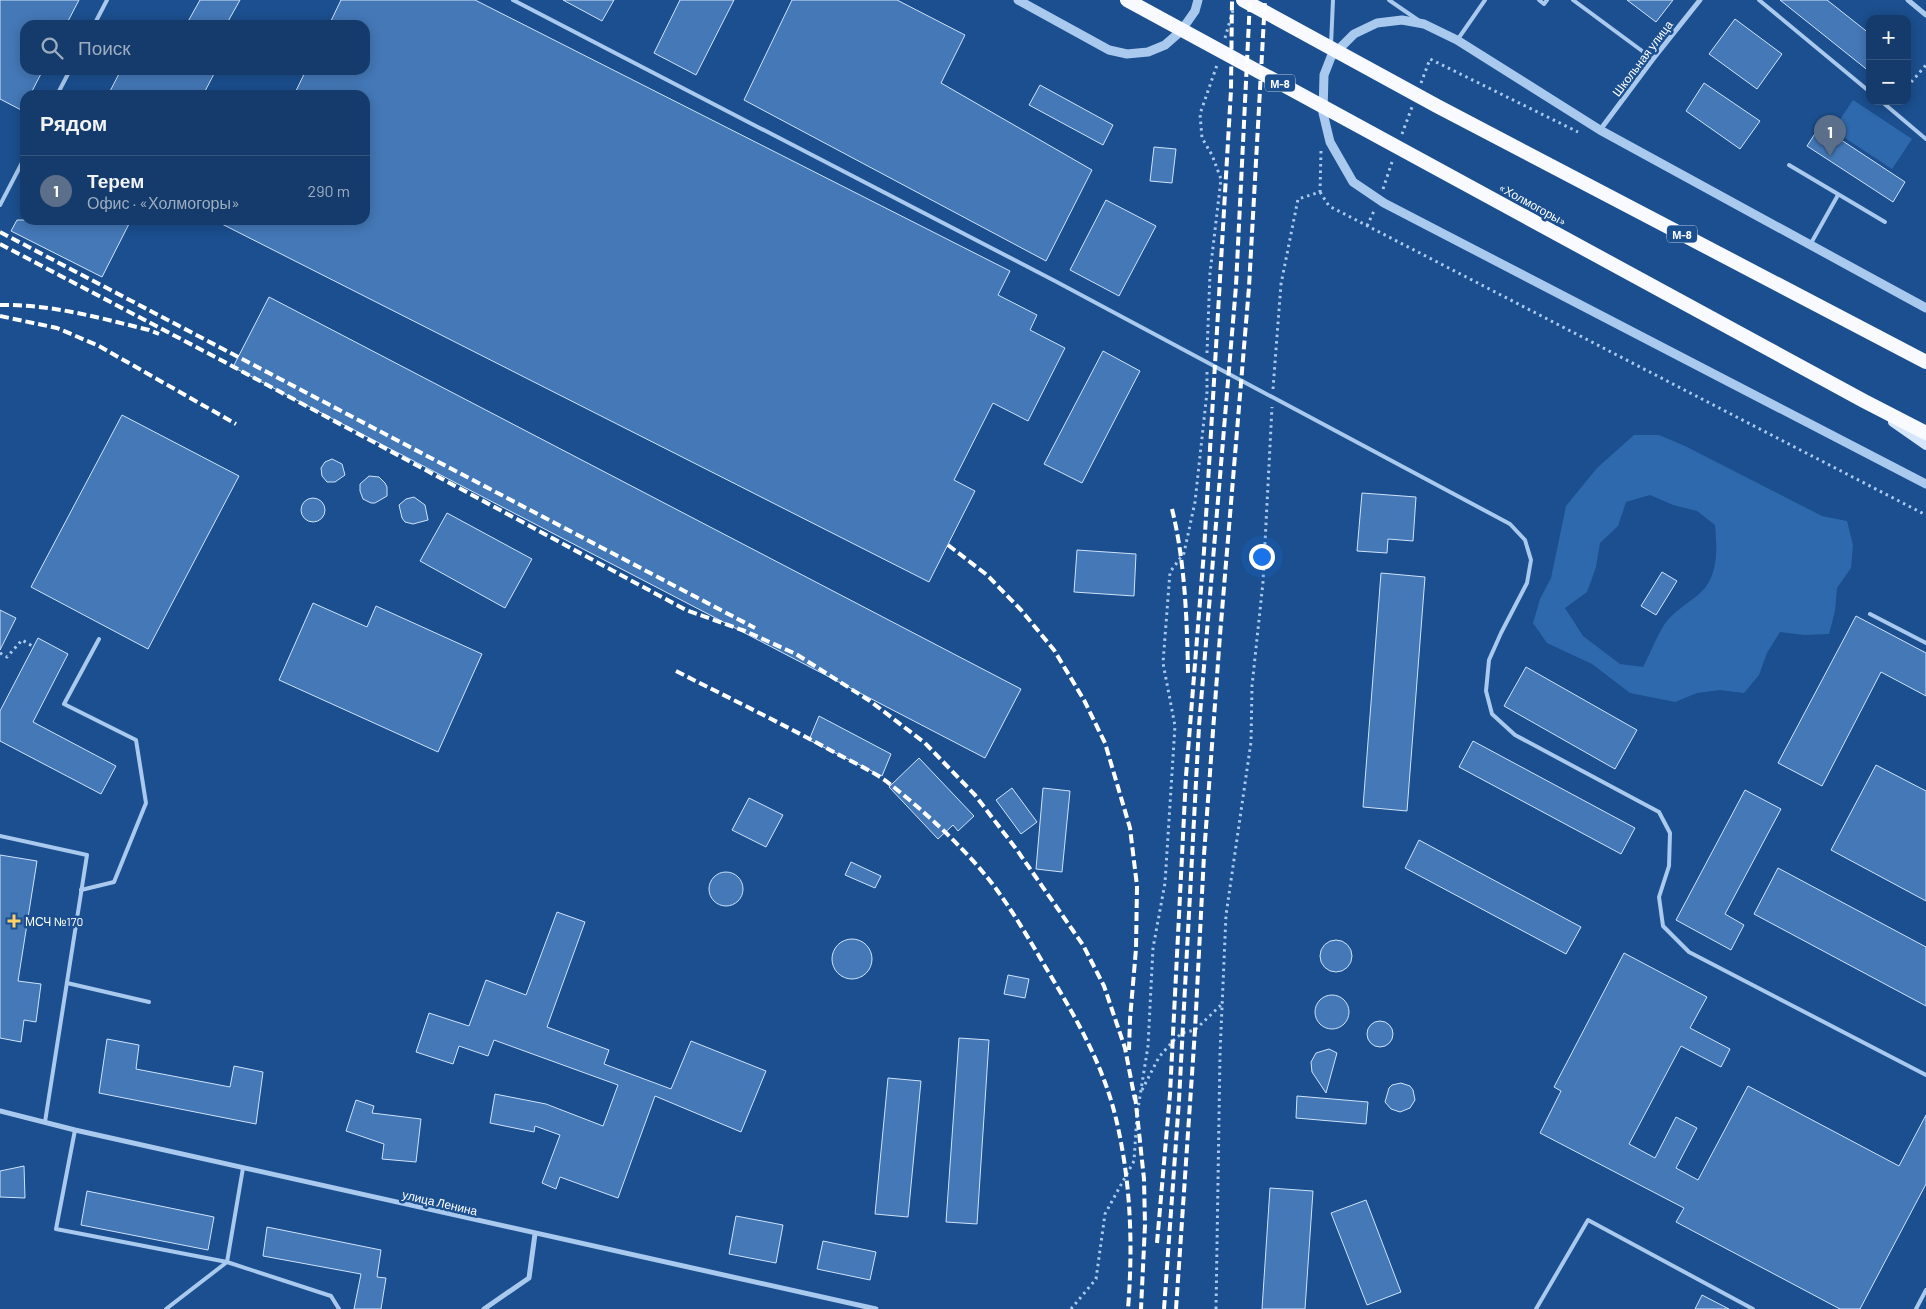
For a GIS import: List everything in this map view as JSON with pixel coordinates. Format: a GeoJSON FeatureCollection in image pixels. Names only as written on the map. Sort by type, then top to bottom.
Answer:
{"type":"FeatureCollection","features":[{"type":"Feature","properties":{"kind":"highway","name":"«Холмогоры»"},"geometry":{"type":"LineString","coordinates":[[1127,0],[1926,433]]}},
{"type":"Feature","properties":{"kind":"highway","name":"М-8"},"geometry":{"type":"LineString","coordinates":[[1239,4],[1438,106],[1926,362]]}},
{"type":"Feature","properties":{"kind":"main road"},"geometry":{"type":"LineString","coordinates":[[1864,401],[1926,445]]}},
{"type":"Feature","properties":{"kind":"street"},"geometry":{"type":"LineString","coordinates":[[1018,0],[1109,50],[1127,54],[1148,52],[1165,45],[1181,31],[1195,11],[1198,0]]}},
{"type":"Feature","properties":{"kind":"street","name":"Школьная улица"},"geometry":{"type":"LineString","coordinates":[[1600,130],[1700,0]]}},
{"type":"Feature","properties":{"kind":"street"},"geometry":{"type":"LineString","coordinates":[[1908,0],[1926,15]]}},
{"type":"Feature","properties":{"kind":"street"},"geometry":{"type":"LineString","coordinates":[[1926,308],[1600,130],[1457,40],[1424,24],[1402,20],[1377,23],[1354,34],[1331,57],[1324,75],[1323,113],[1330,142],[1353,182],[1384,203],[1926,484]]}},
{"type":"Feature","properties":{"kind":"street","name":"улица Ленина"},"geometry":{"type":"LineString","coordinates":[[0,1111],[243,1168],[876,1309]]}},
{"type":"Feature","properties":{"kind":"street"},"geometry":{"type":"LineString","coordinates":[[484,1309],[529,1278],[535,1234]]}},
{"type":"Feature","properties":{"kind":"lane"},"geometry":{"type":"LineString","coordinates":[[97,20],[107,0]]}},
{"type":"Feature","properties":{"kind":"lane"},"geometry":{"type":"LineString","coordinates":[[513,0],[1055,281],[1510,524],[1525,540],[1531,560],[1528,583],[1500,633],[1488,660],[1486,690],[1492,714],[1515,735],[1659,812],[1670,833],[1669,866],[1659,897],[1663,926],[1689,952],[1926,1075]]}},
{"type":"Feature","properties":{"kind":"lane"},"geometry":{"type":"LineString","coordinates":[[1331,57],[1333,0]]}},
{"type":"Feature","properties":{"kind":"lane"},"geometry":{"type":"LineString","coordinates":[[1389,0],[1424,24]]}},
{"type":"Feature","properties":{"kind":"lane"},"geometry":{"type":"LineString","coordinates":[[1457,40],[1486,0]]}},
{"type":"Feature","properties":{"kind":"lane"},"geometry":{"type":"LineString","coordinates":[[1539,0],[1544,4],[1547,0]]}},
{"type":"Feature","properties":{"kind":"lane"},"geometry":{"type":"LineString","coordinates":[[1573,0],[1653,59]]}},
{"type":"Feature","properties":{"kind":"lane"},"geometry":{"type":"LineString","coordinates":[[1759,0],[1866,89]]}},
{"type":"Feature","properties":{"kind":"lane"},"geometry":{"type":"LineString","coordinates":[[60,90],[68,75]]}},
{"type":"Feature","properties":{"kind":"lane"},"geometry":{"type":"LineString","coordinates":[[1886,105],[1926,139]]}},
{"type":"Feature","properties":{"kind":"lane"},"geometry":{"type":"LineString","coordinates":[[1789,165],[1885,222]]}},
{"type":"Feature","properties":{"kind":"lane"},"geometry":{"type":"LineString","coordinates":[[0,205],[20,167]]}},
{"type":"Feature","properties":{"kind":"lane"},"geometry":{"type":"LineString","coordinates":[[1810,244],[1838,194]]}},
{"type":"Feature","properties":{"kind":"lane"},"geometry":{"type":"LineString","coordinates":[[1870,614],[1926,643]]}},
{"type":"Feature","properties":{"kind":"lane"},"geometry":{"type":"LineString","coordinates":[[81,890],[114,882],[146,803],[136,740],[64,704],[99,638]]}},
{"type":"Feature","properties":{"kind":"lane"},"geometry":{"type":"LineString","coordinates":[[0,836],[87,855],[44,1122]]}},
{"type":"Feature","properties":{"kind":"lane"},"geometry":{"type":"LineString","coordinates":[[67,983],[149,1002]]}},
{"type":"Feature","properties":{"kind":"lane"},"geometry":{"type":"LineString","coordinates":[[75,1130],[56,1229],[227,1262],[331,1296],[339,1309]]}},
{"type":"Feature","properties":{"kind":"lane"},"geometry":{"type":"LineString","coordinates":[[166,1309],[227,1262],[243,1168]]}},
{"type":"Feature","properties":{"kind":"lane"},"geometry":{"type":"LineString","coordinates":[[1536,1309],[1588,1220],[1753,1309]]}},
{"type":"Feature","properties":{"kind":"lane"},"geometry":{"type":"LineString","coordinates":[[1916,1309],[1926,1290]]}},
{"type":"Feature","properties":{"kind":"path"},"geometry":{"type":"LineString","coordinates":[[1225,39],[1239,4]]}},
{"type":"Feature","properties":{"kind":"path"},"geometry":{"type":"LineString","coordinates":[[1071,1309],[1096,1279],[1105,1214],[1134,1161],[1140,1093],[1148,1046],[1153,948],[1165,883],[1175,726],[1163,662],[1170,572],[1184,553],[1195,502],[1207,392],[1210,273],[1221,179],[1212,155],[1202,138],[1200,114],[1220,56]]}},
{"type":"Feature","properties":{"kind":"path"},"geometry":{"type":"LineString","coordinates":[[1911,82],[1926,65]]}},
{"type":"Feature","properties":{"kind":"path"},"geometry":{"type":"LineString","coordinates":[[1321,144],[1320,192],[1329,206],[1926,515]]}},
{"type":"Feature","properties":{"kind":"path"},"geometry":{"type":"LineString","coordinates":[[1273,393],[1281,284],[1298,199],[1320,192]]}},
{"type":"Feature","properties":{"kind":"path"},"geometry":{"type":"LineString","coordinates":[[1216,1309],[1222,1003],[1226,915],[1251,742],[1252,686],[1262,582],[1273,403]]}},
{"type":"Feature","properties":{"kind":"path"},"geometry":{"type":"LineString","coordinates":[[0,653],[8,657],[22,640],[34,647]]}},
{"type":"Feature","properties":{"kind":"path"},"geometry":{"type":"LineString","coordinates":[[1140,1093],[1159,1057],[1174,1040],[1182,1033],[1195,1030],[1222,1003]]}},
{"type":"Feature","properties":{"kind":"shaded area"},"geometry":{"type":"Polygon","coordinates":[[[1853,100],[1912,139],[1892,169],[1833,130],[1853,100]]]}},
{"type":"Feature","properties":{"kind":"shaded area"},"geometry":{"type":"Polygon","coordinates":[[[1634,435],[1659,435],[1685,446],[1822,516],[1847,521],[1853,545],[1851,568],[1837,588],[1835,611],[1829,634],[1804,635],[1780,632],[1767,653],[1759,675],[1744,693],[1720,690],[1697,693],[1675,702],[1630,693],[1592,664],[1547,643],[1533,623],[1540,599],[1551,578],[1566,506],[1597,468],[1634,435]],[[1650,495],[1626,502],[1618,526],[1600,543],[1596,567],[1587,592],[1565,608],[1583,636],[1620,664],[1643,667],[1664,625],[1676,612],[1706,587],[1713,571],[1716,553],[1715,525],[1697,511],[1673,505],[1650,495]]]}},
{"type":"Feature","properties":{"kind":"building"},"geometry":{"type":"Polygon","coordinates":[[[0,0],[79,0],[69,20],[20,20],[20,75],[40,75],[33,90],[20,90],[20,109],[0,99],[0,0]]]}},
{"type":"Feature","properties":{"kind":"building"},"geometry":{"type":"Polygon","coordinates":[[[200,0],[240,0],[229,20],[189,20],[200,0]]]}},
{"type":"Feature","properties":{"kind":"building"},"geometry":{"type":"Polygon","coordinates":[[[341,0],[475,0],[1010,271],[998,295],[1037,315],[1030,330],[1065,348],[1028,421],[993,403],[954,480],[975,491],[929,582],[224,225],[370,225],[370,90],[296,90],[304,75],[370,75],[370,20],[331,20],[341,0]]]}},
{"type":"Feature","properties":{"kind":"building"},"geometry":{"type":"Polygon","coordinates":[[[563,0],[614,0],[602,21],[563,0]]]}},
{"type":"Feature","properties":{"kind":"building"},"geometry":{"type":"Polygon","coordinates":[[[680,0],[734,0],[696,75],[654,53],[680,0]]]}},
{"type":"Feature","properties":{"kind":"building"},"geometry":{"type":"Polygon","coordinates":[[[792,0],[897,0],[965,35],[941,83],[1092,170],[1046,261],[744,100],[792,0]]]}},
{"type":"Feature","properties":{"kind":"building"},"geometry":{"type":"Polygon","coordinates":[[[1627,0],[1673,0],[1656,22],[1627,0]]]}},
{"type":"Feature","properties":{"kind":"building"},"geometry":{"type":"Polygon","coordinates":[[[1780,0],[1827,0],[1866,31],[1866,69],[1780,0]]]}},
{"type":"Feature","properties":{"kind":"building"},"geometry":{"type":"Polygon","coordinates":[[[1735,19],[1782,54],[1757,89],[1709,54],[1735,19]]]}},
{"type":"Feature","properties":{"kind":"building"},"geometry":{"type":"Polygon","coordinates":[[[118,75],[213,75],[206,90],[111,90],[118,75]]]}},
{"type":"Feature","properties":{"kind":"building"},"geometry":{"type":"Polygon","coordinates":[[[1704,83],[1760,121],[1740,149],[1686,111],[1704,83]]]}},
{"type":"Feature","properties":{"kind":"building"},"geometry":{"type":"Polygon","coordinates":[[[1040,85],[1113,125],[1103,145],[1029,105],[1040,85]]]}},
{"type":"Feature","properties":{"kind":"building"},"geometry":{"type":"Polygon","coordinates":[[[1820,126],[1905,182],[1893,202],[1807,146],[1820,126]]]}},
{"type":"Feature","properties":{"kind":"building"},"geometry":{"type":"Polygon","coordinates":[[[1154,147],[1176,149],[1172,183],[1150,181],[1154,147]]]}},
{"type":"Feature","properties":{"kind":"building"},"geometry":{"type":"Polygon","coordinates":[[[1106,200],[1156,226],[1119,296],[1070,270],[1106,200]]]}},
{"type":"Feature","properties":{"kind":"building"},"geometry":{"type":"Polygon","coordinates":[[[17,220],[20,220],[20,225],[128,225],[102,277],[11,231],[17,220]]]}},
{"type":"Feature","properties":{"kind":"building"},"geometry":{"type":"Polygon","coordinates":[[[269,297],[1021,689],[985,758],[233,367],[269,297]]]}},
{"type":"Feature","properties":{"kind":"building"},"geometry":{"type":"Polygon","coordinates":[[[1103,351],[1140,371],[1082,483],[1044,464],[1103,351]]]}},
{"type":"Feature","properties":{"kind":"building"},"geometry":{"type":"Polygon","coordinates":[[[122,415],[239,476],[148,649],[31,587],[122,415]]]}},
{"type":"Feature","properties":{"kind":"building"},"geometry":{"type":"Polygon","coordinates":[[[332,459],[342,464],[345,475],[335,482],[327,482],[322,476],[321,468],[325,462],[332,459]]]}},
{"type":"Feature","properties":{"kind":"building"},"geometry":{"type":"Polygon","coordinates":[[[369,476],[379,477],[387,487],[387,496],[375,503],[363,499],[360,491],[360,484],[369,476]]]}},
{"type":"Feature","properties":{"kind":"building"},"geometry":{"type":"Polygon","coordinates":[[[1362,493],[1416,497],[1413,541],[1388,539],[1387,553],[1357,551],[1362,493]]]}},
{"type":"Feature","properties":{"kind":"building"},"geometry":{"type":"Polygon","coordinates":[[[414,497],[425,505],[428,520],[413,524],[405,522],[402,518],[399,505],[406,499],[414,497]]]}},
{"type":"Feature","properties":{"kind":"building"},"geometry":{"type":"Polygon","coordinates":[[[313,498],[322,501],[325,510],[322,519],[313,522],[304,519],[301,510],[304,501],[313,498]]]}},
{"type":"Feature","properties":{"kind":"building"},"geometry":{"type":"Polygon","coordinates":[[[447,513],[532,559],[505,608],[420,561],[447,513]]]}},
{"type":"Feature","properties":{"kind":"building"},"geometry":{"type":"Polygon","coordinates":[[[1077,550],[1136,554],[1134,596],[1074,592],[1077,550]]]}},
{"type":"Feature","properties":{"kind":"building"},"geometry":{"type":"Polygon","coordinates":[[[1662,572],[1677,581],[1656,615],[1641,606],[1662,572]]]}},
{"type":"Feature","properties":{"kind":"building"},"geometry":{"type":"Polygon","coordinates":[[[1381,573],[1425,577],[1407,811],[1363,807],[1381,573]]]}},
{"type":"Feature","properties":{"kind":"building"},"geometry":{"type":"Polygon","coordinates":[[[313,603],[367,627],[376,606],[482,654],[438,752],[279,680],[313,603]]]}},
{"type":"Feature","properties":{"kind":"building"},"geometry":{"type":"Polygon","coordinates":[[[0,610],[16,618],[0,650],[0,610]]]}},
{"type":"Feature","properties":{"kind":"building"},"geometry":{"type":"Polygon","coordinates":[[[1856,616],[1926,653],[1926,696],[1881,672],[1822,786],[1778,763],[1856,616]]]}},
{"type":"Feature","properties":{"kind":"building"},"geometry":{"type":"Polygon","coordinates":[[[38,638],[68,654],[33,722],[116,766],[101,794],[0,741],[0,711],[38,638]]]}},
{"type":"Feature","properties":{"kind":"building"},"geometry":{"type":"Polygon","coordinates":[[[1526,667],[1637,730],[1615,769],[1504,706],[1526,667]]]}},
{"type":"Feature","properties":{"kind":"building"},"geometry":{"type":"Polygon","coordinates":[[[819,716],[891,754],[882,776],[809,740],[819,716]]]}},
{"type":"Feature","properties":{"kind":"building"},"geometry":{"type":"Polygon","coordinates":[[[1473,741],[1635,828],[1621,854],[1459,767],[1473,741]]]}},
{"type":"Feature","properties":{"kind":"building"},"geometry":{"type":"Polygon","coordinates":[[[919,758],[974,816],[958,831],[953,825],[938,839],[889,787],[919,758]]]}},
{"type":"Feature","properties":{"kind":"building"},"geometry":{"type":"Polygon","coordinates":[[[1876,765],[1926,791],[1926,901],[1831,850],[1876,765]]]}},
{"type":"Feature","properties":{"kind":"building"},"geometry":{"type":"Polygon","coordinates":[[[1012,788],[1037,822],[1021,834],[996,800],[1012,788]]]}},
{"type":"Feature","properties":{"kind":"building"},"geometry":{"type":"Polygon","coordinates":[[[1043,788],[1070,791],[1062,872],[1036,869],[1043,788]]]}},
{"type":"Feature","properties":{"kind":"building"},"geometry":{"type":"Polygon","coordinates":[[[1745,790],[1781,809],[1725,914],[1744,925],[1731,950],[1676,920],[1745,790]]]}},
{"type":"Feature","properties":{"kind":"building"},"geometry":{"type":"Polygon","coordinates":[[[749,798],[783,815],[766,847],[732,830],[749,798]]]}},
{"type":"Feature","properties":{"kind":"building"},"geometry":{"type":"Polygon","coordinates":[[[1419,840],[1581,927],[1566,954],[1405,868],[1419,840]]]}},
{"type":"Feature","properties":{"kind":"building","name":"МСЧ №170"},"geometry":{"type":"Polygon","coordinates":[[[0,855],[37,861],[18,981],[41,984],[36,1022],[24,1020],[21,1042],[0,1038],[0,855]]]}},
{"type":"Feature","properties":{"kind":"building"},"geometry":{"type":"Polygon","coordinates":[[[851,862],[881,876],[875,888],[845,875],[851,862]]]}},
{"type":"Feature","properties":{"kind":"building"},"geometry":{"type":"Polygon","coordinates":[[[1778,868],[1926,947],[1926,1006],[1754,914],[1778,868]]]}},
{"type":"Feature","properties":{"kind":"building"},"geometry":{"type":"Polygon","coordinates":[[[726,872],[733,873],[738,877],[742,882],[742,896],[738,901],[733,905],[726,906],[719,905],[714,901],[710,896],[709,889],[710,882],[714,877],[719,873],[726,872]]]}},
{"type":"Feature","properties":{"kind":"building"},"geometry":{"type":"Polygon","coordinates":[[[557,912],[585,922],[547,1027],[609,1050],[604,1064],[671,1089],[691,1041],[766,1071],[741,1132],[655,1096],[618,1198],[560,1177],[556,1189],[542,1183],[560,1135],[535,1126],[534,1132],[490,1123],[495,1094],[546,1104],[603,1126],[618,1085],[494,1040],[488,1056],[459,1046],[453,1064],[416,1052],[429,1013],[469,1026],[486,980],[526,995],[557,912]]]}},
{"type":"Feature","properties":{"kind":"building"},"geometry":{"type":"Polygon","coordinates":[[[852,939],[866,945],[872,959],[866,973],[852,979],[838,973],[832,959],[838,945],[852,939]]]}},
{"type":"Feature","properties":{"kind":"building"},"geometry":{"type":"Polygon","coordinates":[[[1336,940],[1342,941],[1347,945],[1351,950],[1351,962],[1347,967],[1342,971],[1336,972],[1330,971],[1325,967],[1321,962],[1320,956],[1321,950],[1325,945],[1330,941],[1336,940]]]}},
{"type":"Feature","properties":{"kind":"building"},"geometry":{"type":"Polygon","coordinates":[[[1624,953],[1707,997],[1690,1028],[1730,1049],[1721,1067],[1681,1046],[1629,1144],[1655,1158],[1676,1117],[1697,1128],[1676,1168],[1698,1180],[1748,1086],[1899,1166],[1926,1115],[1926,1184],[1860,1309],[1840,1309],[1676,1222],[1684,1208],[1540,1133],[1561,1091],[1554,1087],[1624,953]]]}},
{"type":"Feature","properties":{"kind":"building"},"geometry":{"type":"Polygon","coordinates":[[[1008,975],[1029,979],[1025,998],[1004,994],[1008,975]]]}},
{"type":"Feature","properties":{"kind":"building"},"geometry":{"type":"Polygon","coordinates":[[[1332,995],[1344,1000],[1349,1012],[1344,1024],[1332,1029],[1320,1024],[1315,1012],[1320,1000],[1332,995]]]}},
{"type":"Feature","properties":{"kind":"building"},"geometry":{"type":"Polygon","coordinates":[[[1380,1021],[1389,1025],[1393,1034],[1389,1043],[1380,1047],[1371,1043],[1367,1034],[1371,1025],[1380,1021]]]}},
{"type":"Feature","properties":{"kind":"building"},"geometry":{"type":"Polygon","coordinates":[[[959,1038],[989,1040],[977,1224],[946,1222],[959,1038]]]}},
{"type":"Feature","properties":{"kind":"building"},"geometry":{"type":"Polygon","coordinates":[[[107,1039],[139,1045],[136,1069],[230,1087],[234,1066],[263,1072],[256,1124],[99,1093],[107,1039]]]}},
{"type":"Feature","properties":{"kind":"building"},"geometry":{"type":"Polygon","coordinates":[[[1329,1049],[1337,1053],[1326,1093],[1312,1072],[1311,1062],[1316,1053],[1329,1049]]]}},
{"type":"Feature","properties":{"kind":"building"},"geometry":{"type":"Polygon","coordinates":[[[888,1078],[921,1081],[908,1217],[875,1214],[888,1078]]]}},
{"type":"Feature","properties":{"kind":"building"},"geometry":{"type":"Polygon","coordinates":[[[1401,1083],[1410,1086],[1415,1100],[1410,1108],[1400,1112],[1391,1109],[1385,1102],[1389,1088],[1392,1085],[1401,1083]]]}},
{"type":"Feature","properties":{"kind":"building"},"geometry":{"type":"Polygon","coordinates":[[[1297,1096],[1368,1102],[1366,1124],[1296,1118],[1297,1096]]]}},
{"type":"Feature","properties":{"kind":"building"},"geometry":{"type":"Polygon","coordinates":[[[356,1100],[374,1106],[372,1113],[421,1119],[416,1162],[382,1159],[384,1144],[346,1131],[356,1100]]]}},
{"type":"Feature","properties":{"kind":"building"},"geometry":{"type":"Polygon","coordinates":[[[24,1166],[25,1198],[0,1197],[0,1171],[24,1166]]]}},
{"type":"Feature","properties":{"kind":"building"},"geometry":{"type":"Polygon","coordinates":[[[1270,1188],[1313,1191],[1305,1309],[1262,1309],[1270,1188]]]}},
{"type":"Feature","properties":{"kind":"building"},"geometry":{"type":"Polygon","coordinates":[[[87,1191],[214,1217],[208,1250],[81,1225],[87,1191]]]}},
{"type":"Feature","properties":{"kind":"building"},"geometry":{"type":"Polygon","coordinates":[[[1366,1200],[1401,1292],[1367,1305],[1331,1213],[1366,1200]]]}},
{"type":"Feature","properties":{"kind":"building"},"geometry":{"type":"Polygon","coordinates":[[[736,1216],[783,1225],[776,1263],[729,1254],[736,1216]]]}},
{"type":"Feature","properties":{"kind":"building"},"geometry":{"type":"Polygon","coordinates":[[[267,1227],[381,1250],[377,1277],[386,1278],[381,1309],[354,1309],[361,1274],[263,1256],[267,1227]]]}},
{"type":"Feature","properties":{"kind":"building"},"geometry":{"type":"Polygon","coordinates":[[[823,1241],[876,1252],[870,1280],[817,1269],[823,1241]]]}},
{"type":"Feature","properties":{"kind":"building"},"geometry":{"type":"Polygon","coordinates":[[[1702,1295],[1729,1309],[1695,1309],[1702,1295]]]}},
{"type":"Feature","properties":{"kind":"railway"},"geometry":{"type":"LineString","coordinates":[[1157,1243],[1170,1094],[1186,776],[1204,551],[1231,90],[1232,0]]}},
{"type":"Feature","properties":{"kind":"railway"},"geometry":{"type":"LineString","coordinates":[[1164,1309],[1179,1100],[1199,726],[1236,286],[1250,0]]}},
{"type":"Feature","properties":{"kind":"railway"},"geometry":{"type":"LineString","coordinates":[[1176,1309],[1195,1030],[1204,855],[1249,287],[1265,0]]}},
{"type":"Feature","properties":{"kind":"railway"},"geometry":{"type":"LineString","coordinates":[[0,232],[755,628]]}},
{"type":"Feature","properties":{"kind":"railway"},"geometry":{"type":"LineString","coordinates":[[0,244],[219,359],[686,610],[745,631],[796,654],[870,701],[925,743],[975,795],[1017,850],[1083,945],[1104,986],[1125,1048],[1135,1100]]}},
{"type":"Feature","properties":{"kind":"railway"},"geometry":{"type":"LineString","coordinates":[[0,305],[57,309],[149,330],[159,334]]}},
{"type":"Feature","properties":{"kind":"railway"},"geometry":{"type":"LineString","coordinates":[[0,316],[57,328],[99,346],[236,424]]}},
{"type":"Feature","properties":{"kind":"railway"},"geometry":{"type":"LineString","coordinates":[[1172,509],[1183,570],[1188,673]]}},
{"type":"Feature","properties":{"kind":"railway"},"geometry":{"type":"LineString","coordinates":[[948,545],[987,575],[1021,610],[1054,650],[1084,700],[1105,743],[1130,828],[1137,886],[1136,949],[1129,1050]]}},
{"type":"Feature","properties":{"kind":"railway"},"geometry":{"type":"LineString","coordinates":[[676,671],[792,730],[886,781],[926,814],[952,839],[976,864],[1004,900],[1080,1027],[1098,1064],[1112,1103],[1122,1146],[1130,1216],[1128,1309]]}},
{"type":"Feature","properties":{"kind":"railway"},"geometry":{"type":"LineString","coordinates":[[1135,1095],[1144,1179],[1145,1225],[1141,1309]]}},
{"type":"Feature","properties":{"kind":"place","name":"Терем"},"geometry":{"type":"Point","coordinates":[1830,156]}},
{"type":"Feature","properties":{"kind":"place","name":"МСЧ №170"},"geometry":{"type":"Point","coordinates":[14,921]}}]}
